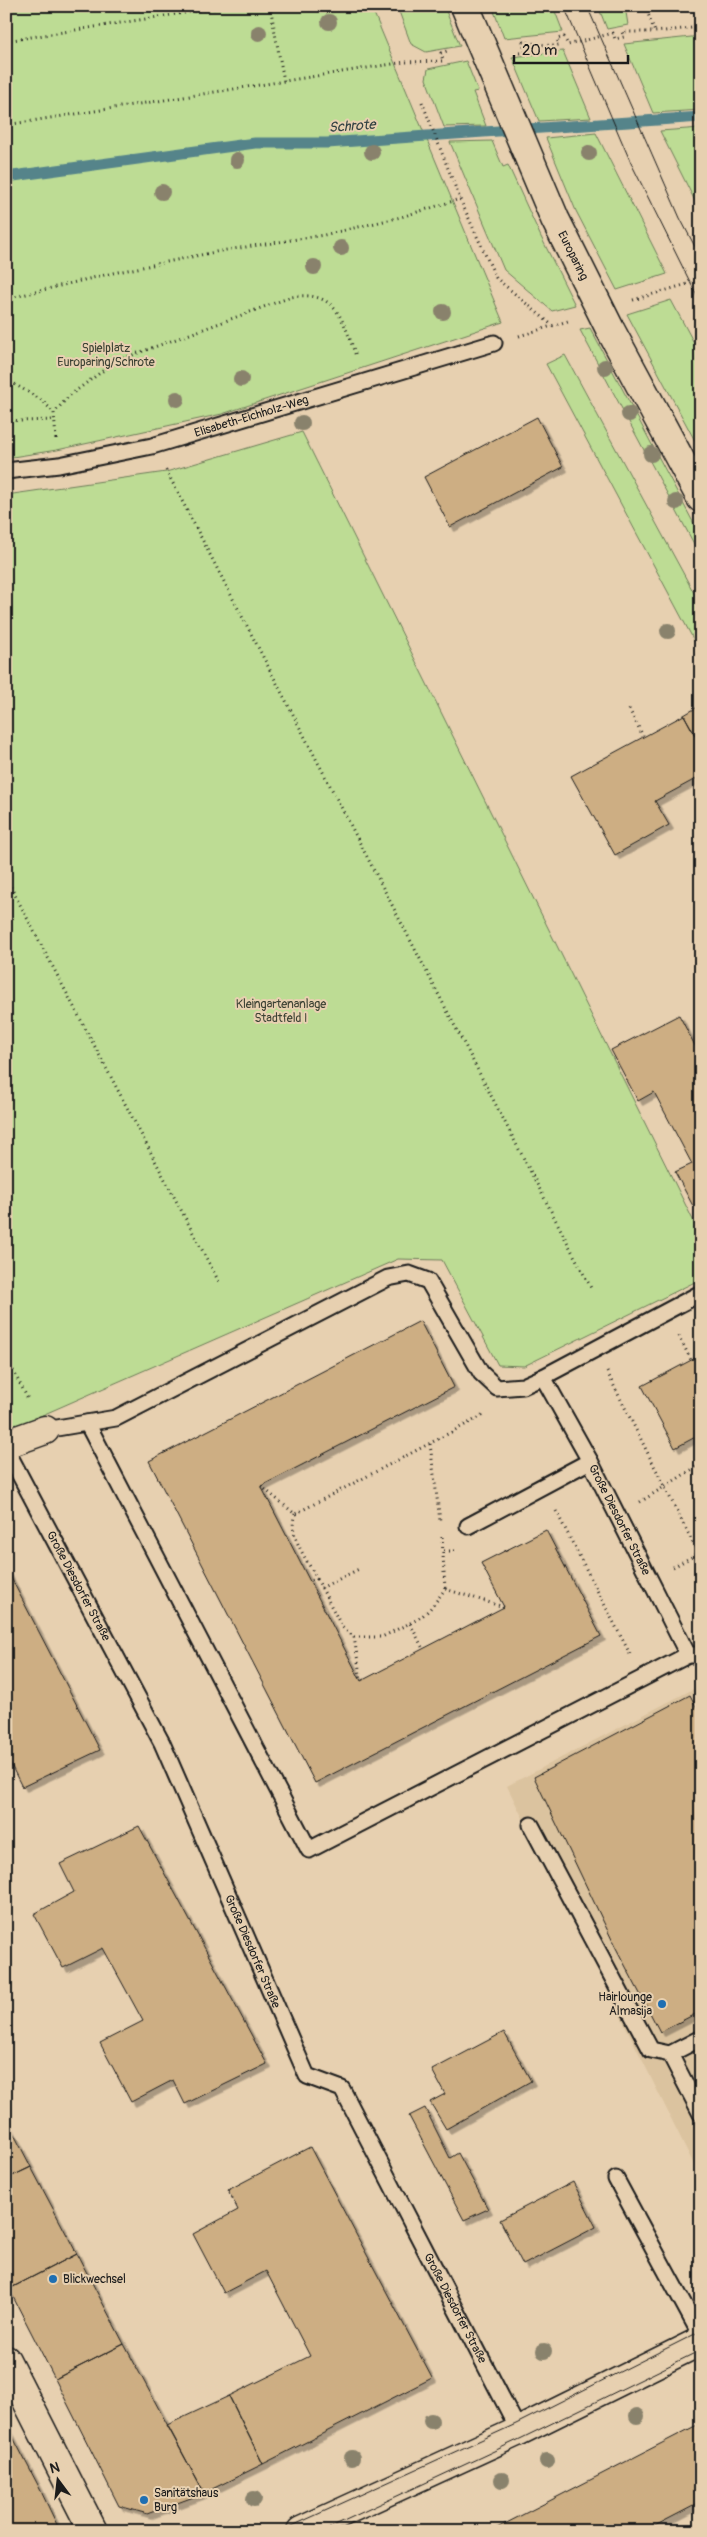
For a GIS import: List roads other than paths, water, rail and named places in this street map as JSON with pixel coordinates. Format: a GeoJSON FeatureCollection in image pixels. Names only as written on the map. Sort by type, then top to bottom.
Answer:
{"type":"FeatureCollection","features":[{"type":"Feature","properties":{"kind":"main road","name":"Europaring"},"geometry":{"type":"LineString","coordinates":[[465,6],[555,219],[701,498]]}},
{"type":"Feature","properties":{"kind":"main road"},"geometry":{"type":"LineString","coordinates":[[6,1444],[45,1430]]}},
{"type":"Feature","properties":{"kind":"main road"},"geometry":{"type":"LineString","coordinates":[[301,2531],[519,2431],[701,2341]]}},
{"type":"Feature","properties":{"kind":"main road"},"geometry":{"type":"LineString","coordinates":[[6,2360],[94,2531]]}},
{"type":"Feature","properties":{"kind":"lane","name":"Elisabeth-Eichholz-Weg"},"geometry":{"type":"LineString","coordinates":[[6,471],[59,465],[152,446],[494,344]]}},
{"type":"Feature","properties":{"kind":"lane"},"geometry":{"type":"LineString","coordinates":[[45,1430],[116,1418],[388,1278],[409,1274],[428,1281],[481,1373],[497,1388],[523,1386],[543,1377],[701,1293]]}},
{"type":"Feature","properties":{"kind":"lane","name":"Große Diesdorfer Straße"},"geometry":{"type":"LineString","coordinates":[[543,1377],[695,1655]]}},
{"type":"Feature","properties":{"kind":"lane"},"geometry":{"type":"LineString","coordinates":[[86,1423],[309,1850],[642,1678],[695,1655]]}},
{"type":"Feature","properties":{"kind":"lane","name":"Große Diesdorfer Straße"},"geometry":{"type":"LineString","coordinates":[[6,1449],[162,1743],[307,2076],[342,2089],[519,2431]]}},
{"type":"Feature","properties":{"kind":"lane"},"geometry":{"type":"LineString","coordinates":[[468,1526],[590,1462]]}},
{"type":"Feature","properties":{"kind":"lane"},"geometry":{"type":"LineString","coordinates":[[532,1825],[651,2050],[670,2054],[701,2038]]}},
{"type":"Feature","properties":{"kind":"lane"},"geometry":{"type":"LineString","coordinates":[[670,2054],[701,2114]]}},
{"type":"Feature","properties":{"kind":"lane"},"geometry":{"type":"LineString","coordinates":[[616,2179],[701,2336]]}},
{"type":"Feature","properties":{"kind":"waterway","name":"Schrote"},"geometry":{"type":"LineString","coordinates":[[6,177],[255,143],[327,143],[701,117]]}},
{"type":"Feature","properties":{"kind":"tram line"},"geometry":{"type":"LineString","coordinates":[[564,6],[631,163],[701,304]]}},
{"type":"Feature","properties":{"kind":"tram line"},"geometry":{"type":"LineString","coordinates":[[587,6],[680,218],[701,258]]}},
{"type":"Feature","properties":{"kind":"tram line"},"geometry":{"type":"LineString","coordinates":[[281,2531],[516,2424],[701,2331]]}},
{"type":"Feature","properties":{"kind":"tram line"},"geometry":{"type":"LineString","coordinates":[[322,2531],[522,2438],[701,2350]]}},
{"type":"Feature","properties":{"kind":"place","name":"Hairlounge Almasija"},"geometry":{"type":"Point","coordinates":[662,2004]}},
{"type":"Feature","properties":{"kind":"place","name":"Blickwechsel"},"geometry":{"type":"Point","coordinates":[53,2279]}},
{"type":"Feature","properties":{"kind":"place","name":"Sanitätshaus Burg"},"geometry":{"type":"Point","coordinates":[144,2500]}},
{"type":"Feature","properties":{"kind":"park label","name":"Spielplatz Europaring/Schrote"},"geometry":{"type":"Point","coordinates":[106,355]}},
{"type":"Feature","properties":{"kind":"park label","name":"Kleingartenanlage Stadtfeld I"},"geometry":{"type":"Point","coordinates":[281,1011]}}]}
